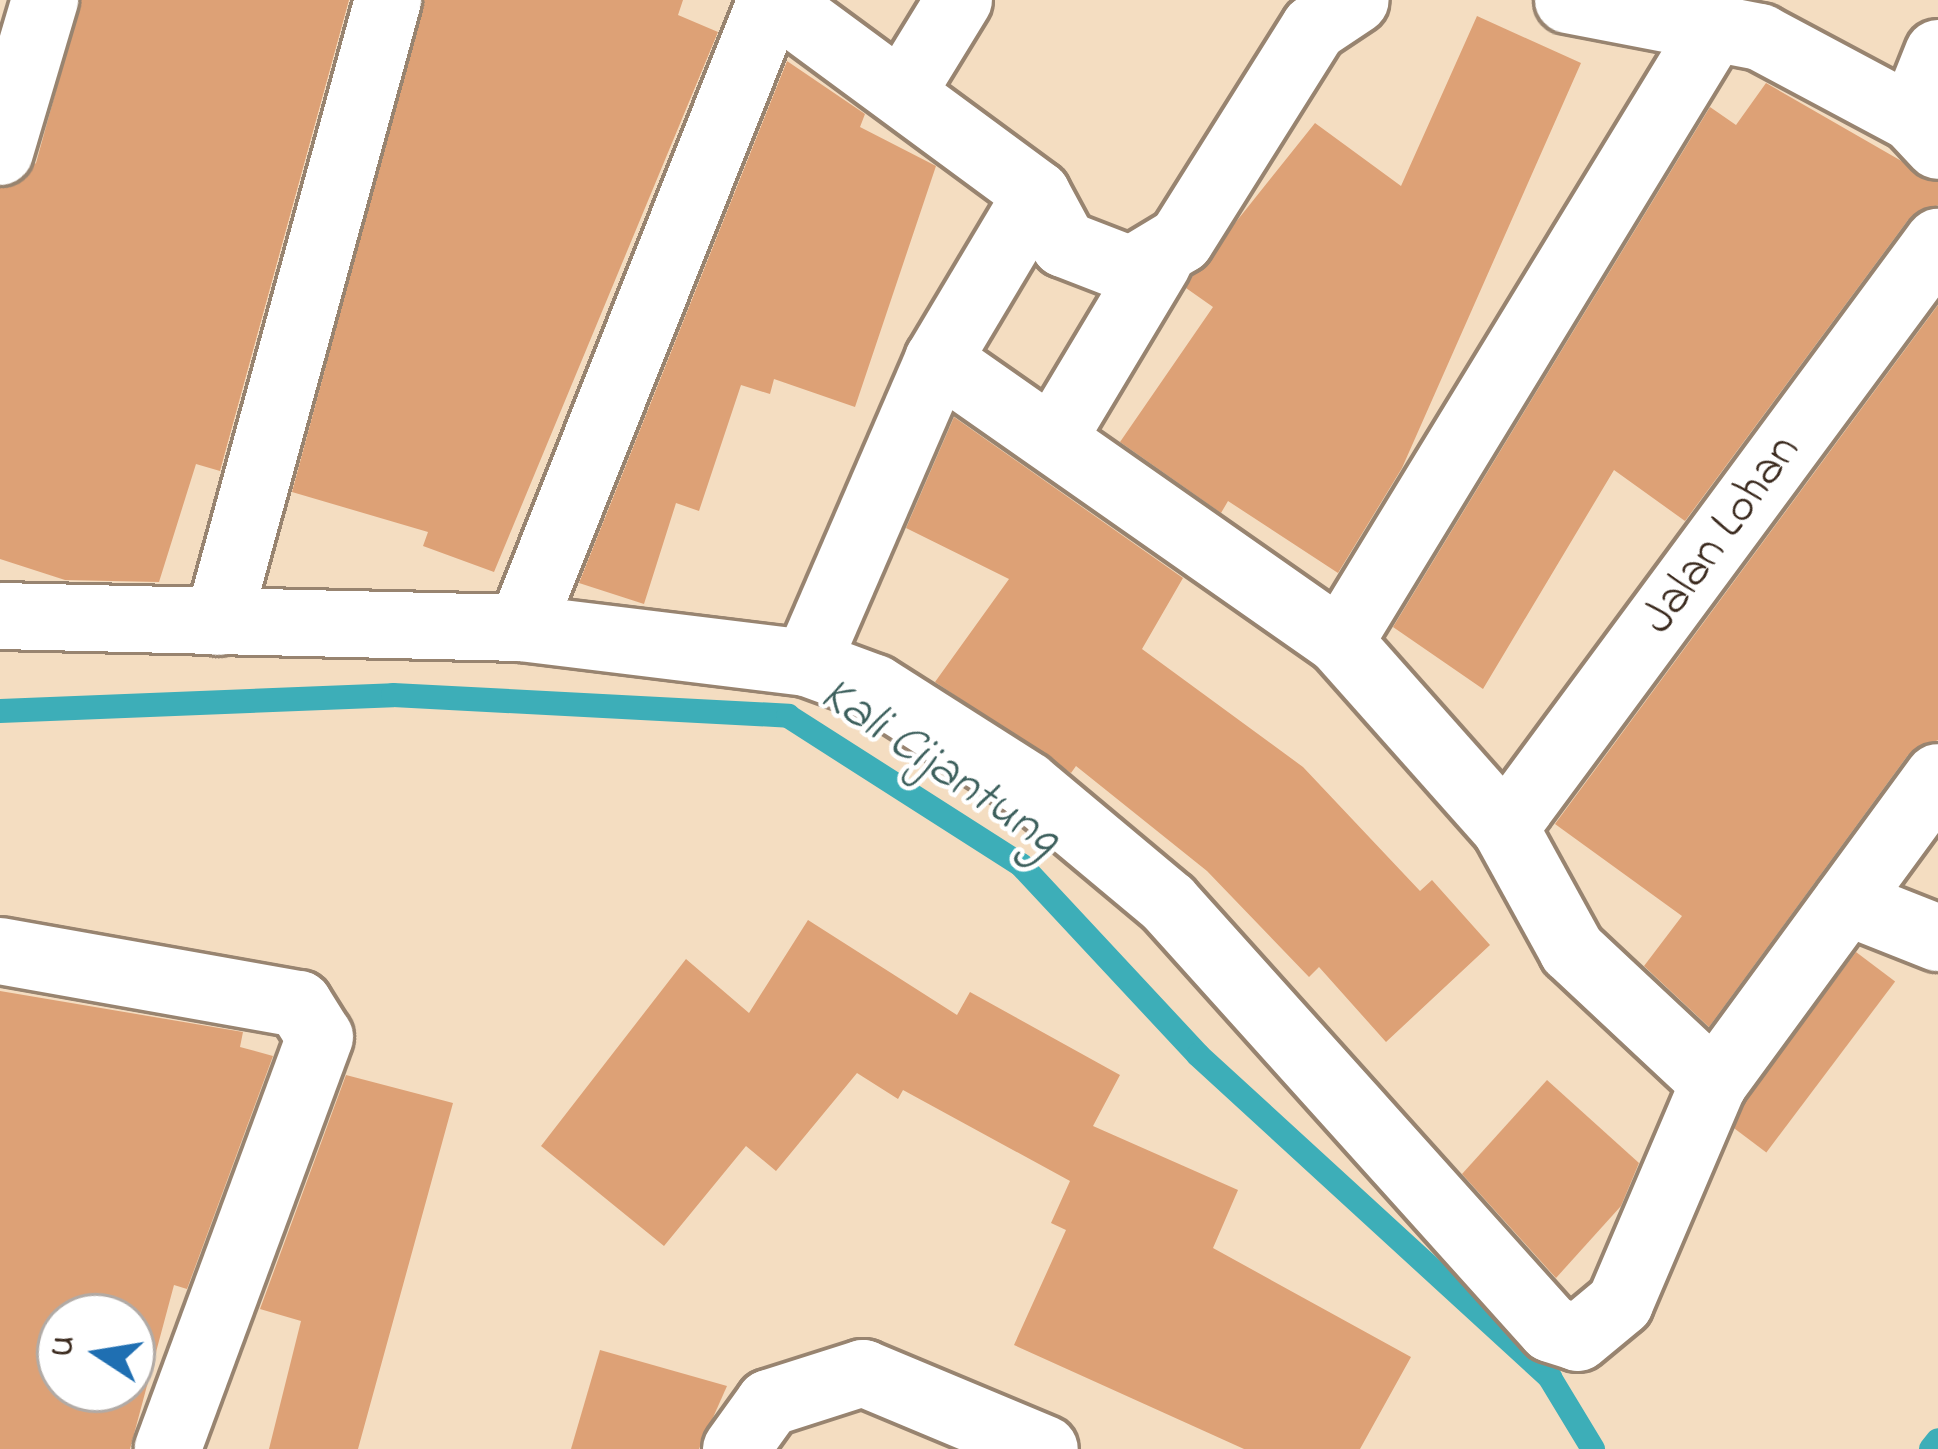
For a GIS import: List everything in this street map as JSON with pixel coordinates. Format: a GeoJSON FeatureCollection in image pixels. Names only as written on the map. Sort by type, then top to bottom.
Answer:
{"type":"FeatureCollection","features":[{"type":"Feature","properties":{"kind":"street"},"geometry":{"type":"LineString","coordinates":[[0,152],[45,0]]}},
{"type":"Feature","properties":{"kind":"street"},"geometry":{"type":"LineString","coordinates":[[218,622],[388,0]]}},
{"type":"Feature","properties":{"kind":"street"},"geometry":{"type":"LineString","coordinates":[[520,628],[773,0],[1037,194],[1064,244],[1098,266],[1158,263]]}},
{"type":"Feature","properties":{"kind":"street"},"geometry":{"type":"LineString","coordinates":[[902,93],[959,0]]}},
{"type":"Feature","properties":{"kind":"street"},"geometry":{"type":"LineString","coordinates":[[1054,437],[1158,263],[1314,28],[1356,0]]}},
{"type":"Feature","properties":{"kind":"street"},"geometry":{"type":"LineString","coordinates":[[1568,0],[1718,22],[1925,132],[1938,52]]}},
{"type":"Feature","properties":{"kind":"street"},"geometry":{"type":"LineString","coordinates":[[1340,642],[1718,22]]}},
{"type":"Feature","properties":{"kind":"street"},"geometry":{"type":"LineString","coordinates":[[807,663],[938,360],[1037,194]]}},
{"type":"Feature","properties":{"kind":"street","name":"Jalan Lohan"},"geometry":{"type":"LineString","coordinates":[[1505,828],[1938,242]]}},
{"type":"Feature","properties":{"kind":"street"},"geometry":{"type":"LineString","coordinates":[[938,360],[1340,642],[1406,704],[1505,828],[1572,950],[1714,1084]]}},
{"type":"Feature","properties":{"kind":"street"},"geometry":{"type":"LineString","coordinates":[[0,616],[520,628],[807,663],[944,727],[1098,838],[1264,1004],[1551,1330],[1599,1330],[1620,1303],[1714,1084],[1938,777]]}},
{"type":"Feature","properties":{"kind":"street"},"geometry":{"type":"LineString","coordinates":[[1847,902],[1938,938]]}},
{"type":"Feature","properties":{"kind":"street"},"geometry":{"type":"LineString","coordinates":[[0,951],[298,1004],[320,1037],[168,1449]]}},
{"type":"Feature","properties":{"kind":"street"},"geometry":{"type":"LineString","coordinates":[[736,1449],[769,1402],[863,1373],[1045,1449]]}},
{"type":"Feature","properties":{"kind":"building"},"geometry":{"type":"Polygon","coordinates":[[[81,0],[349,0],[220,471],[196,464],[159,582],[65,580],[0,559],[0,188],[36,163],[81,0]]]}},
{"type":"Feature","properties":{"kind":"building"},"geometry":{"type":"Polygon","coordinates":[[[424,0],[683,0],[678,15],[718,32],[494,572],[423,546],[428,532],[292,492],[424,0]]]}},
{"type":"Feature","properties":{"kind":"building"},"geometry":{"type":"Polygon","coordinates":[[[1477,16],[1581,63],[1402,468],[1338,573],[1228,501],[1221,513],[1120,442],[1213,307],[1186,288],[1192,277],[1315,123],[1401,186],[1477,16]]]}},
{"type":"Feature","properties":{"kind":"building"},"geometry":{"type":"Polygon","coordinates":[[[787,61],[865,114],[860,127],[936,166],[855,407],[774,379],[770,394],[741,385],[699,511],[676,503],[644,604],[579,583],[787,61]]]}},
{"type":"Feature","properties":{"kind":"building"},"geometry":{"type":"Polygon","coordinates":[[[1766,83],[1938,182],[1938,205],[1908,220],[1685,521],[1614,470],[1483,689],[1393,627],[1710,107],[1736,125],[1766,83]]]}},
{"type":"Feature","properties":{"kind":"building"},"geometry":{"type":"Polygon","coordinates":[[[1938,305],[1938,740],[1908,755],[1709,1027],[1644,966],[1682,916],[1555,824],[1938,305]]]}},
{"type":"Feature","properties":{"kind":"building"},"geometry":{"type":"Polygon","coordinates":[[[954,417],[1183,578],[1142,649],[1303,767],[1420,891],[1432,880],[1490,945],[1386,1042],[1319,967],[1309,977],[1207,871],[1076,766],[1071,773],[935,682],[1009,579],[906,528],[954,417]]]}},
{"type":"Feature","properties":{"kind":"building"},"geometry":{"type":"Polygon","coordinates":[[[808,920],[957,1015],[970,992],[1120,1075],[1093,1126],[1238,1190],[1213,1248],[1411,1357],[1360,1449],[1244,1449],[1014,1345],[1066,1230],[1051,1223],[1070,1181],[903,1090],[898,1099],[857,1073],[776,1171],[746,1146],[664,1246],[541,1146],[686,959],[749,1013],[808,920]]]}},
{"type":"Feature","properties":{"kind":"building"},"geometry":{"type":"Polygon","coordinates":[[[1856,952],[1895,981],[1766,1152],[1727,1123],[1856,952]]]}},
{"type":"Feature","properties":{"kind":"building"},"geometry":{"type":"Polygon","coordinates":[[[0,991],[243,1032],[240,1047],[273,1056],[187,1289],[174,1285],[156,1352],[156,1293],[36,1293],[36,1413],[140,1413],[130,1449],[0,1449],[0,991]]]}},
{"type":"Feature","properties":{"kind":"building"},"geometry":{"type":"Polygon","coordinates":[[[346,1075],[453,1103],[358,1449],[269,1449],[301,1321],[260,1309],[346,1075]]]}},
{"type":"Feature","properties":{"kind":"building"},"geometry":{"type":"Polygon","coordinates":[[[1547,1080],[1639,1163],[1621,1206],[1556,1278],[1462,1174],[1547,1080]]]}},
{"type":"Feature","properties":{"kind":"building"},"geometry":{"type":"Polygon","coordinates":[[[600,1350],[727,1386],[699,1449],[571,1449],[600,1350]]]}},
{"type":"Feature","properties":{"kind":"waterway","name":"Kali Cijantung"},"geometry":{"type":"LineString","coordinates":[[0,711],[393,695],[788,716],[1021,865],[1198,1055],[1550,1378],[1593,1449]]}},
{"type":"Feature","properties":{"kind":"waterway","name":"Kali Cijantung"},"geometry":{"type":"LineString","coordinates":[[1931,1449],[1938,1440]]}}]}
